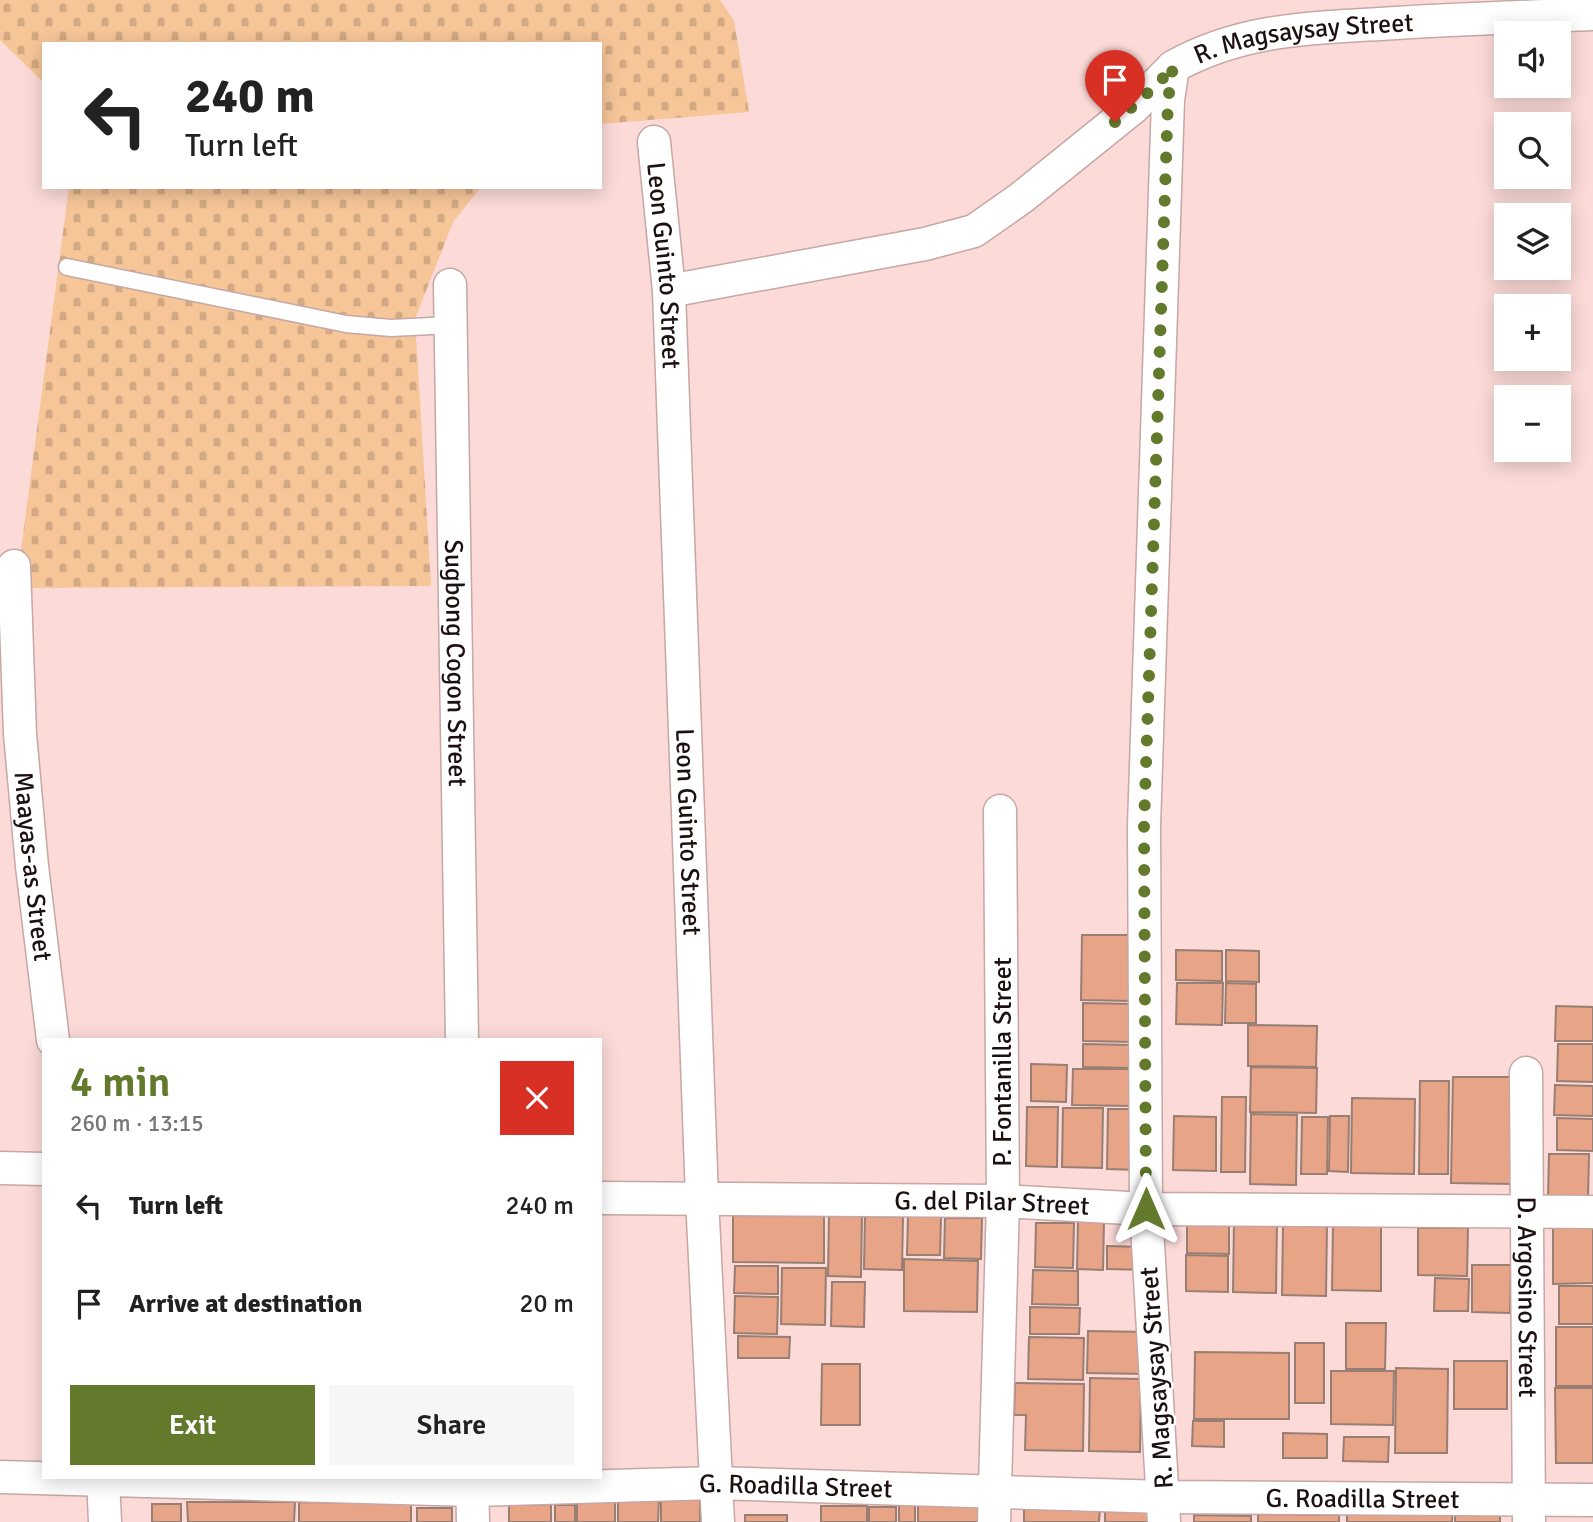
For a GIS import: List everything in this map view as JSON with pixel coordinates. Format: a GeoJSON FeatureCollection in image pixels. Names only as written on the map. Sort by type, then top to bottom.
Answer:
{"type":"FeatureCollection","features":[{"type":"Feature","properties":{"kind":"street","name":"R. Magsaysay Street"},"geometry":{"type":"LineString","coordinates":[[1164,1510],[1146,1209],[1144,826],[1168,100],[1173,66],[1227,42],[1293,29],[1474,12],[1593,14]]}},
{"type":"Feature","properties":{"kind":"street"},"geometry":{"type":"LineString","coordinates":[[669,291],[925,244],[974,231],[1021,198],[1134,107],[1173,66]]}},
{"type":"Feature","properties":{"kind":"street","name":"Leon Guinto Street"},"geometry":{"type":"LineString","coordinates":[[653,142],[669,291],[702,1198],[718,1522]]}},
{"type":"Feature","properties":{"kind":"street","name":"Sugbong Cogon Street"},"geometry":{"type":"LineString","coordinates":[[450,285],[462,1038]]}},
{"type":"Feature","properties":{"kind":"street","name":"Maayas-as Street"},"geometry":{"type":"LineString","coordinates":[[14,566],[20,734],[32,866],[53,1038]]}},
{"type":"Feature","properties":{"kind":"street","name":"P. Fontanilla Street"},"geometry":{"type":"LineString","coordinates":[[994,1522],[1003,1201],[1000,811]]}},
{"type":"Feature","properties":{"kind":"street","name":"D. Argosino Street"},"geometry":{"type":"LineString","coordinates":[[1526,1073],[1528,1510]]}},
{"type":"Feature","properties":{"kind":"street"},"geometry":{"type":"LineString","coordinates":[[0,1168],[42,1168]]}},
{"type":"Feature","properties":{"kind":"street","name":"G. del Pilar Street"},"geometry":{"type":"LineString","coordinates":[[602,1198],[1003,1201],[1146,1209],[1593,1212]]}},
{"type":"Feature","properties":{"kind":"street","name":"G. Roadilla Street"},"geometry":{"type":"LineString","coordinates":[[0,1477],[42,1478]]}},
{"type":"Feature","properties":{"kind":"street"},"geometry":{"type":"LineString","coordinates":[[103,1479],[105,1522]]}},
{"type":"Feature","properties":{"kind":"street","name":"G. Roadilla Street"},"geometry":{"type":"LineString","coordinates":[[103,1479],[715,1483],[993,1491],[1164,1510],[1528,1510],[1593,1500]]}},
{"type":"Feature","properties":{"kind":"street"},"geometry":{"type":"LineString","coordinates":[[473,1483],[473,1522]]}},
{"type":"Feature","properties":{"kind":"lane"},"geometry":{"type":"LineString","coordinates":[[67,267],[346,324],[391,328],[451,325]]}},
{"type":"Feature","properties":{"kind":"green space"},"geometry":{"type":"Polygon","coordinates":[[[0,0],[720,0],[734,21],[749,112],[602,124],[602,42],[42,42],[42,81],[0,40],[0,0]]]}},
{"type":"Feature","properties":{"kind":"green space"},"geometry":{"type":"Polygon","coordinates":[[[69,189],[479,189],[453,222],[415,319],[431,586],[16,588],[69,189]]]}},
{"type":"Feature","properties":{"kind":"building"},"geometry":{"type":"Polygon","coordinates":[[[1082,935],[1134,935],[1133,1001],[1081,1000],[1082,935]]]}},
{"type":"Feature","properties":{"kind":"building"},"geometry":{"type":"Polygon","coordinates":[[[1176,950],[1222,951],[1222,981],[1176,980],[1176,950]]]}},
{"type":"Feature","properties":{"kind":"building"},"geometry":{"type":"Polygon","coordinates":[[[1226,950],[1259,951],[1259,982],[1226,981],[1226,950]]]}},
{"type":"Feature","properties":{"kind":"building"},"geometry":{"type":"Polygon","coordinates":[[[1177,983],[1223,983],[1222,1025],[1176,1024],[1177,983]]]}},
{"type":"Feature","properties":{"kind":"building"},"geometry":{"type":"Polygon","coordinates":[[[1226,983],[1256,984],[1256,1023],[1225,1023],[1226,983]]]}},
{"type":"Feature","properties":{"kind":"building"},"geometry":{"type":"Polygon","coordinates":[[[1083,1003],[1135,1004],[1134,1042],[1083,1041],[1083,1003]]]}},
{"type":"Feature","properties":{"kind":"building"},"geometry":{"type":"Polygon","coordinates":[[[1556,1006],[1593,1007],[1593,1041],[1555,1041],[1556,1006]]]}},
{"type":"Feature","properties":{"kind":"building"},"geometry":{"type":"Polygon","coordinates":[[[1248,1025],[1317,1026],[1316,1067],[1248,1066],[1248,1025]]]}},
{"type":"Feature","properties":{"kind":"building"},"geometry":{"type":"Polygon","coordinates":[[[1083,1044],[1133,1045],[1133,1068],[1083,1067],[1083,1044]]]}},
{"type":"Feature","properties":{"kind":"building"},"geometry":{"type":"Polygon","coordinates":[[[1558,1044],[1593,1044],[1593,1082],[1557,1081],[1558,1044]]]}},
{"type":"Feature","properties":{"kind":"building"},"geometry":{"type":"Polygon","coordinates":[[[1031,1064],[1067,1065],[1066,1102],[1031,1101],[1031,1064]]]}},
{"type":"Feature","properties":{"kind":"building"},"geometry":{"type":"Polygon","coordinates":[[[1251,1067],[1317,1068],[1316,1113],[1250,1112],[1251,1067]]]}},
{"type":"Feature","properties":{"kind":"building"},"geometry":{"type":"Polygon","coordinates":[[[1073,1069],[1130,1069],[1130,1106],[1072,1105],[1073,1069]]]}},
{"type":"Feature","properties":{"kind":"building"},"geometry":{"type":"Polygon","coordinates":[[[1453,1077],[1517,1077],[1515,1184],[1451,1183],[1453,1077]]]}},
{"type":"Feature","properties":{"kind":"building"},"geometry":{"type":"Polygon","coordinates":[[[1420,1081],[1449,1081],[1448,1174],[1419,1174],[1420,1081]]]}},
{"type":"Feature","properties":{"kind":"building"},"geometry":{"type":"Polygon","coordinates":[[[1555,1085],[1593,1086],[1593,1116],[1554,1115],[1555,1085]]]}},
{"type":"Feature","properties":{"kind":"building"},"geometry":{"type":"Polygon","coordinates":[[[1222,1097],[1246,1097],[1245,1172],[1221,1172],[1222,1097]]]}},
{"type":"Feature","properties":{"kind":"building"},"geometry":{"type":"Polygon","coordinates":[[[1352,1098],[1415,1099],[1414,1174],[1351,1173],[1352,1098]]]}},
{"type":"Feature","properties":{"kind":"building"},"geometry":{"type":"Polygon","coordinates":[[[1027,1107],[1058,1107],[1057,1167],[1026,1166],[1027,1107]]]}},
{"type":"Feature","properties":{"kind":"building"},"geometry":{"type":"Polygon","coordinates":[[[1063,1108],[1103,1108],[1102,1168],[1062,1167],[1063,1108]]]}},
{"type":"Feature","properties":{"kind":"building"},"geometry":{"type":"Polygon","coordinates":[[[1108,1109],[1139,1109],[1138,1170],[1107,1169],[1108,1109]]]}},
{"type":"Feature","properties":{"kind":"building"},"geometry":{"type":"Polygon","coordinates":[[[1251,1114],[1297,1115],[1296,1185],[1250,1184],[1251,1114]]]}},
{"type":"Feature","properties":{"kind":"building"},"geometry":{"type":"Polygon","coordinates":[[[1174,1116],[1216,1117],[1216,1171],[1173,1170],[1174,1116]]]}},
{"type":"Feature","properties":{"kind":"building"},"geometry":{"type":"Polygon","coordinates":[[[1330,1116],[1349,1116],[1348,1172],[1329,1171],[1330,1116]]]}},
{"type":"Feature","properties":{"kind":"building"},"geometry":{"type":"Polygon","coordinates":[[[1302,1117],[1328,1117],[1327,1174],[1301,1174],[1302,1117]]]}},
{"type":"Feature","properties":{"kind":"building"},"geometry":{"type":"Polygon","coordinates":[[[1557,1118],[1593,1119],[1593,1151],[1557,1150],[1557,1118]]]}},
{"type":"Feature","properties":{"kind":"building"},"geometry":{"type":"Polygon","coordinates":[[[1549,1154],[1589,1154],[1588,1198],[1548,1198],[1549,1154]]]}},
{"type":"Feature","properties":{"kind":"building"},"geometry":{"type":"Polygon","coordinates":[[[733,1215],[824,1216],[824,1263],[733,1262],[733,1215]]]}},
{"type":"Feature","properties":{"kind":"building"},"geometry":{"type":"Polygon","coordinates":[[[829,1215],[862,1215],[861,1277],[828,1276],[829,1215]]]}},
{"type":"Feature","properties":{"kind":"building"},"geometry":{"type":"Polygon","coordinates":[[[865,1216],[903,1217],[902,1270],[864,1269],[865,1216]]]}},
{"type":"Feature","properties":{"kind":"building"},"geometry":{"type":"Polygon","coordinates":[[[908,1216],[941,1217],[940,1255],[907,1255],[908,1216]]]}},
{"type":"Feature","properties":{"kind":"building"},"geometry":{"type":"Polygon","coordinates":[[[945,1218],[982,1218],[981,1259],[944,1258],[945,1218]]]}},
{"type":"Feature","properties":{"kind":"building"},"geometry":{"type":"Polygon","coordinates":[[[1187,1218],[1229,1219],[1229,1254],[1187,1253],[1187,1218]]]}},
{"type":"Feature","properties":{"kind":"building"},"geometry":{"type":"Polygon","coordinates":[[[1234,1220],[1277,1220],[1276,1293],[1233,1292],[1234,1220]]]}},
{"type":"Feature","properties":{"kind":"building"},"geometry":{"type":"Polygon","coordinates":[[[1593,1220],[1593,1283],[1553,1284],[1553,1221],[1593,1220]]]}},
{"type":"Feature","properties":{"kind":"building"},"geometry":{"type":"Polygon","coordinates":[[[1078,1221],[1104,1221],[1103,1270],[1077,1269],[1078,1221]]]}},
{"type":"Feature","properties":{"kind":"building"},"geometry":{"type":"Polygon","coordinates":[[[1036,1223],[1074,1223],[1073,1268],[1035,1267],[1036,1223]]]}},
{"type":"Feature","properties":{"kind":"building"},"geometry":{"type":"Polygon","coordinates":[[[1283,1224],[1327,1224],[1326,1296],[1282,1295],[1283,1224]]]}},
{"type":"Feature","properties":{"kind":"building"},"geometry":{"type":"Polygon","coordinates":[[[1333,1224],[1381,1224],[1381,1291],[1332,1290],[1333,1224]]]}},
{"type":"Feature","properties":{"kind":"building"},"geometry":{"type":"Polygon","coordinates":[[[1418,1228],[1468,1228],[1467,1276],[1418,1275],[1418,1228]]]}},
{"type":"Feature","properties":{"kind":"building"},"geometry":{"type":"Polygon","coordinates":[[[1107,1246],[1145,1247],[1145,1270],[1107,1269],[1107,1246]]]}},
{"type":"Feature","properties":{"kind":"building"},"geometry":{"type":"Polygon","coordinates":[[[1186,1255],[1228,1256],[1228,1292],[1186,1291],[1186,1255]]]}},
{"type":"Feature","properties":{"kind":"building"},"geometry":{"type":"Polygon","coordinates":[[[904,1259],[978,1261],[977,1312],[904,1311],[904,1259]]]}},
{"type":"Feature","properties":{"kind":"building"},"geometry":{"type":"Polygon","coordinates":[[[1472,1265],[1511,1265],[1510,1313],[1472,1312],[1472,1265]]]}},
{"type":"Feature","properties":{"kind":"building"},"geometry":{"type":"Polygon","coordinates":[[[735,1266],[778,1266],[778,1294],[734,1293],[735,1266]]]}},
{"type":"Feature","properties":{"kind":"building"},"geometry":{"type":"Polygon","coordinates":[[[782,1268],[826,1268],[825,1325],[781,1324],[782,1268]]]}},
{"type":"Feature","properties":{"kind":"building"},"geometry":{"type":"Polygon","coordinates":[[[1033,1270],[1078,1271],[1078,1305],[1032,1304],[1033,1270]]]}},
{"type":"Feature","properties":{"kind":"building"},"geometry":{"type":"Polygon","coordinates":[[[1435,1278],[1469,1279],[1468,1311],[1434,1311],[1435,1278]]]}},
{"type":"Feature","properties":{"kind":"building"},"geometry":{"type":"Polygon","coordinates":[[[832,1282],[865,1282],[864,1327],[831,1326],[832,1282]]]}},
{"type":"Feature","properties":{"kind":"building"},"geometry":{"type":"Polygon","coordinates":[[[1559,1286],[1593,1286],[1593,1324],[1559,1324],[1559,1286]]]}},
{"type":"Feature","properties":{"kind":"building"},"geometry":{"type":"Polygon","coordinates":[[[735,1296],[778,1297],[777,1334],[734,1333],[735,1296]]]}},
{"type":"Feature","properties":{"kind":"building"},"geometry":{"type":"Polygon","coordinates":[[[1030,1307],[1080,1308],[1079,1334],[1030,1334],[1030,1307]]]}},
{"type":"Feature","properties":{"kind":"building"},"geometry":{"type":"Polygon","coordinates":[[[1346,1323],[1386,1323],[1385,1369],[1346,1369],[1346,1323]]]}},
{"type":"Feature","properties":{"kind":"building"},"geometry":{"type":"Polygon","coordinates":[[[1556,1327],[1593,1327],[1593,1386],[1556,1386],[1556,1327]]]}},
{"type":"Feature","properties":{"kind":"building"},"geometry":{"type":"Polygon","coordinates":[[[1088,1331],[1149,1332],[1148,1374],[1087,1373],[1088,1331]]]}},
{"type":"Feature","properties":{"kind":"building"},"geometry":{"type":"Polygon","coordinates":[[[738,1336],[790,1337],[789,1358],[738,1358],[738,1336]]]}},
{"type":"Feature","properties":{"kind":"building"},"geometry":{"type":"Polygon","coordinates":[[[1029,1337],[1084,1338],[1083,1380],[1028,1379],[1029,1337]]]}},
{"type":"Feature","properties":{"kind":"building"},"geometry":{"type":"Polygon","coordinates":[[[1295,1343],[1324,1343],[1324,1403],[1295,1403],[1295,1343]]]}},
{"type":"Feature","properties":{"kind":"building"},"geometry":{"type":"Polygon","coordinates":[[[1195,1352],[1289,1353],[1289,1419],[1194,1419],[1195,1352]]]}},
{"type":"Feature","properties":{"kind":"building"},"geometry":{"type":"Polygon","coordinates":[[[1454,1361],[1507,1361],[1507,1409],[1454,1409],[1454,1361]]]}},
{"type":"Feature","properties":{"kind":"building"},"geometry":{"type":"Polygon","coordinates":[[[822,1364],[860,1364],[860,1425],[821,1425],[822,1364]]]}},
{"type":"Feature","properties":{"kind":"building"},"geometry":{"type":"Polygon","coordinates":[[[1396,1368],[1448,1369],[1447,1453],[1395,1453],[1396,1368]]]}},
{"type":"Feature","properties":{"kind":"building"},"geometry":{"type":"Polygon","coordinates":[[[1331,1371],[1394,1371],[1393,1425],[1331,1424],[1331,1371]]]}},
{"type":"Feature","properties":{"kind":"building"},"geometry":{"type":"Polygon","coordinates":[[[1090,1378],[1141,1379],[1140,1452],[1089,1451],[1090,1378]]]}},
{"type":"Feature","properties":{"kind":"building"},"geometry":{"type":"Polygon","coordinates":[[[1015,1383],[1084,1384],[1083,1451],[1025,1450],[1026,1415],[1014,1415],[1015,1383]]]}},
{"type":"Feature","properties":{"kind":"building"},"geometry":{"type":"Polygon","coordinates":[[[1555,1388],[1593,1388],[1593,1463],[1556,1463],[1555,1388]]]}},
{"type":"Feature","properties":{"kind":"building"},"geometry":{"type":"Polygon","coordinates":[[[1193,1421],[1224,1421],[1224,1447],[1192,1446],[1193,1421]]]}},
{"type":"Feature","properties":{"kind":"building"},"geometry":{"type":"Polygon","coordinates":[[[1283,1433],[1327,1434],[1327,1458],[1283,1458],[1283,1433]]]}},
{"type":"Feature","properties":{"kind":"building"},"geometry":{"type":"Polygon","coordinates":[[[1344,1437],[1389,1437],[1388,1462],[1343,1461],[1344,1437]]]}},
{"type":"Feature","properties":{"kind":"building"},"geometry":{"type":"Polygon","coordinates":[[[618,1499],[659,1499],[658,1522],[618,1522],[618,1499]]]}},
{"type":"Feature","properties":{"kind":"building"},"geometry":{"type":"Polygon","coordinates":[[[661,1499],[700,1499],[700,1522],[661,1522],[661,1499]]]}},
{"type":"Feature","properties":{"kind":"building"},"geometry":{"type":"Polygon","coordinates":[[[577,1501],[615,1501],[615,1522],[577,1522],[577,1501]]]}},
{"type":"Feature","properties":{"kind":"building"},"geometry":{"type":"Polygon","coordinates":[[[187,1502],[295,1502],[294,1522],[188,1522],[187,1502]]]}},
{"type":"Feature","properties":{"kind":"building"},"geometry":{"type":"Polygon","coordinates":[[[299,1502],[411,1503],[411,1522],[299,1522],[299,1502]]]}},
{"type":"Feature","properties":{"kind":"building"},"geometry":{"type":"Polygon","coordinates":[[[918,1503],[984,1503],[984,1522],[918,1522],[918,1503]]]}},
{"type":"Feature","properties":{"kind":"building"},"geometry":{"type":"Polygon","coordinates":[[[152,1504],[181,1504],[181,1522],[152,1522],[152,1504]]]}},
{"type":"Feature","properties":{"kind":"building"},"geometry":{"type":"Polygon","coordinates":[[[551,1504],[551,1522],[509,1522],[509,1505],[551,1504]]]}},
{"type":"Feature","properties":{"kind":"building"},"geometry":{"type":"Polygon","coordinates":[[[555,1505],[575,1505],[575,1522],[555,1522],[555,1505]]]}},
{"type":"Feature","properties":{"kind":"building"},"geometry":{"type":"Polygon","coordinates":[[[899,1505],[915,1505],[915,1522],[899,1522],[899,1505]]]}},
{"type":"Feature","properties":{"kind":"building"},"geometry":{"type":"Polygon","coordinates":[[[821,1506],[867,1506],[867,1522],[821,1522],[821,1506]]]}},
{"type":"Feature","properties":{"kind":"building"},"geometry":{"type":"Polygon","coordinates":[[[1024,1506],[1100,1507],[1099,1522],[1024,1522],[1024,1506]]]}},
{"type":"Feature","properties":{"kind":"building"},"geometry":{"type":"Polygon","coordinates":[[[869,1507],[896,1507],[896,1522],[869,1522],[869,1507]]]}},
{"type":"Feature","properties":{"kind":"building"},"geometry":{"type":"Polygon","coordinates":[[[417,1508],[452,1508],[452,1522],[417,1522],[417,1508]]]}},
{"type":"Feature","properties":{"kind":"building"},"geometry":{"type":"Polygon","coordinates":[[[1105,1510],[1150,1511],[1150,1522],[1105,1522],[1105,1510]]]}},
{"type":"Feature","properties":{"kind":"building"},"geometry":{"type":"Polygon","coordinates":[[[1347,1511],[1452,1512],[1452,1522],[1347,1522],[1347,1511]]]}},
{"type":"Feature","properties":{"kind":"building"},"geometry":{"type":"Polygon","coordinates":[[[1455,1513],[1500,1514],[1500,1522],[1455,1522],[1455,1513]]]}},
{"type":"Feature","properties":{"kind":"building"},"geometry":{"type":"Polygon","coordinates":[[[1258,1514],[1339,1515],[1339,1522],[1258,1522],[1258,1514]]]}},
{"type":"Feature","properties":{"kind":"building"},"geometry":{"type":"Polygon","coordinates":[[[745,1515],[787,1515],[787,1522],[745,1522],[745,1515]]]}},
{"type":"Feature","properties":{"kind":"building"},"geometry":{"type":"Polygon","coordinates":[[[1194,1515],[1251,1516],[1251,1522],[1194,1522],[1194,1515]]]}},
{"type":"Feature","properties":{"kind":"route"},"geometry":{"type":"LineString","coordinates":[[1115,122],[1159,83],[1173,66],[1168,100],[1144,826],[1146,1209]]}}]}
